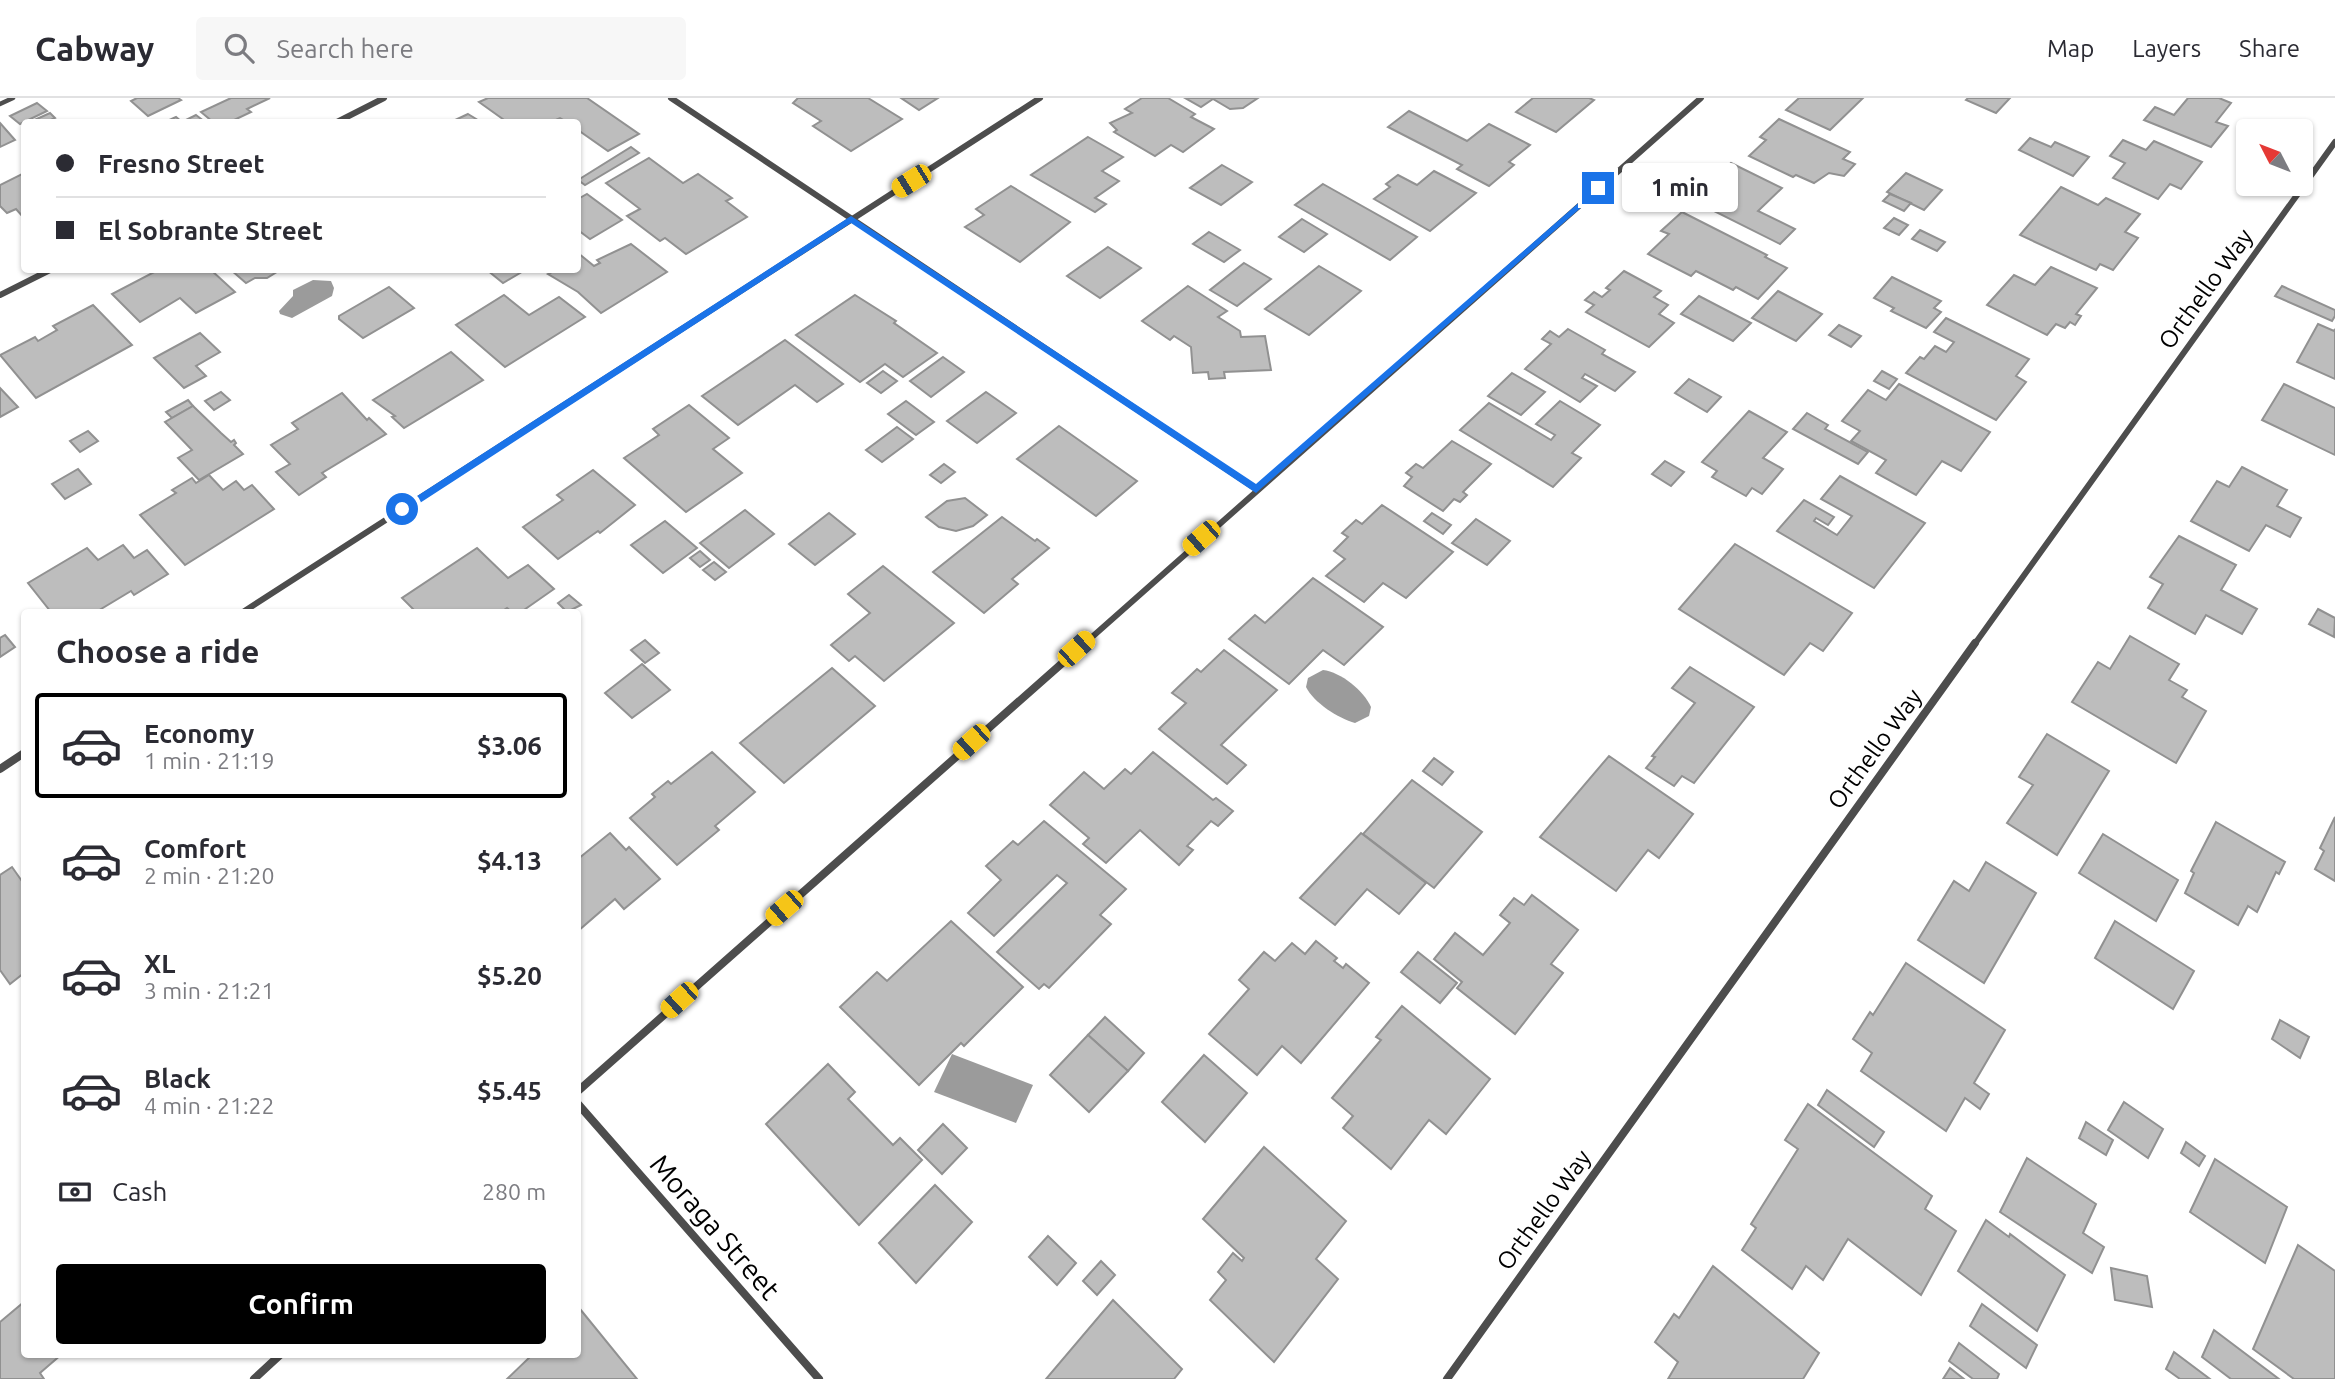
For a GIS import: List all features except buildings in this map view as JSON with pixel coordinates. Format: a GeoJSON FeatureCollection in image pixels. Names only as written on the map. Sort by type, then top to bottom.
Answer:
{"type":"FeatureCollection","features":[{"type":"Feature","properties":{"kind":"street"},"geometry":{"type":"LineString","coordinates":[[343,119],[384,98]]}},
{"type":"Feature","properties":{"kind":"street"},"geometry":{"type":"LineString","coordinates":[[671,98],[1256,489]]}},
{"type":"Feature","properties":{"kind":"street"},"geometry":{"type":"LineString","coordinates":[[248,609],[1040,98]]}},
{"type":"Feature","properties":{"kind":"street"},"geometry":{"type":"LineString","coordinates":[[581,1088],[1700,98]]}},
{"type":"Feature","properties":{"kind":"street","name":"Orthello Way"},"geometry":{"type":"LineString","coordinates":[[1447,1379],[2335,142]]}},
{"type":"Feature","properties":{"kind":"street"},"geometry":{"type":"LineString","coordinates":[[0,295],[44,273]]}},
{"type":"Feature","properties":{"kind":"street"},"geometry":{"type":"LineString","coordinates":[[0,769],[21,756]]}},
{"type":"Feature","properties":{"kind":"street","name":"Moraga Street"},"geometry":{"type":"LineString","coordinates":[[581,1107],[818,1379]]}},
{"type":"Feature","properties":{"kind":"street"},"geometry":{"type":"LineString","coordinates":[[254,1379],[277,1358]]}},
{"type":"Feature","properties":{"kind":"lane"},"geometry":{"type":"LineString","coordinates":[[0,104],[13,98]]}},
{"type":"Feature","properties":{"kind":"shaded area"},"geometry":{"type":"Polygon","coordinates":[[[313,280],[331,281],[334,288],[332,296],[292,318],[280,314],[279,311],[293,296],[293,290],[313,280]]]}},
{"type":"Feature","properties":{"kind":"shaded area"},"geometry":{"type":"Polygon","coordinates":[[[1323,670],[1337,674],[1357,689],[1371,707],[1369,716],[1355,723],[1334,714],[1315,699],[1306,687],[1308,678],[1323,670]]]}},
{"type":"Feature","properties":{"kind":"shaded area"},"geometry":{"type":"Polygon","coordinates":[[[952,1054],[1033,1085],[1016,1123],[934,1092],[952,1054]]]}},
{"type":"Feature","properties":{"kind":"route"},"geometry":{"type":"LineString","coordinates":[[402,509],[851,219],[1256,489],[1598,188]]}}]}
